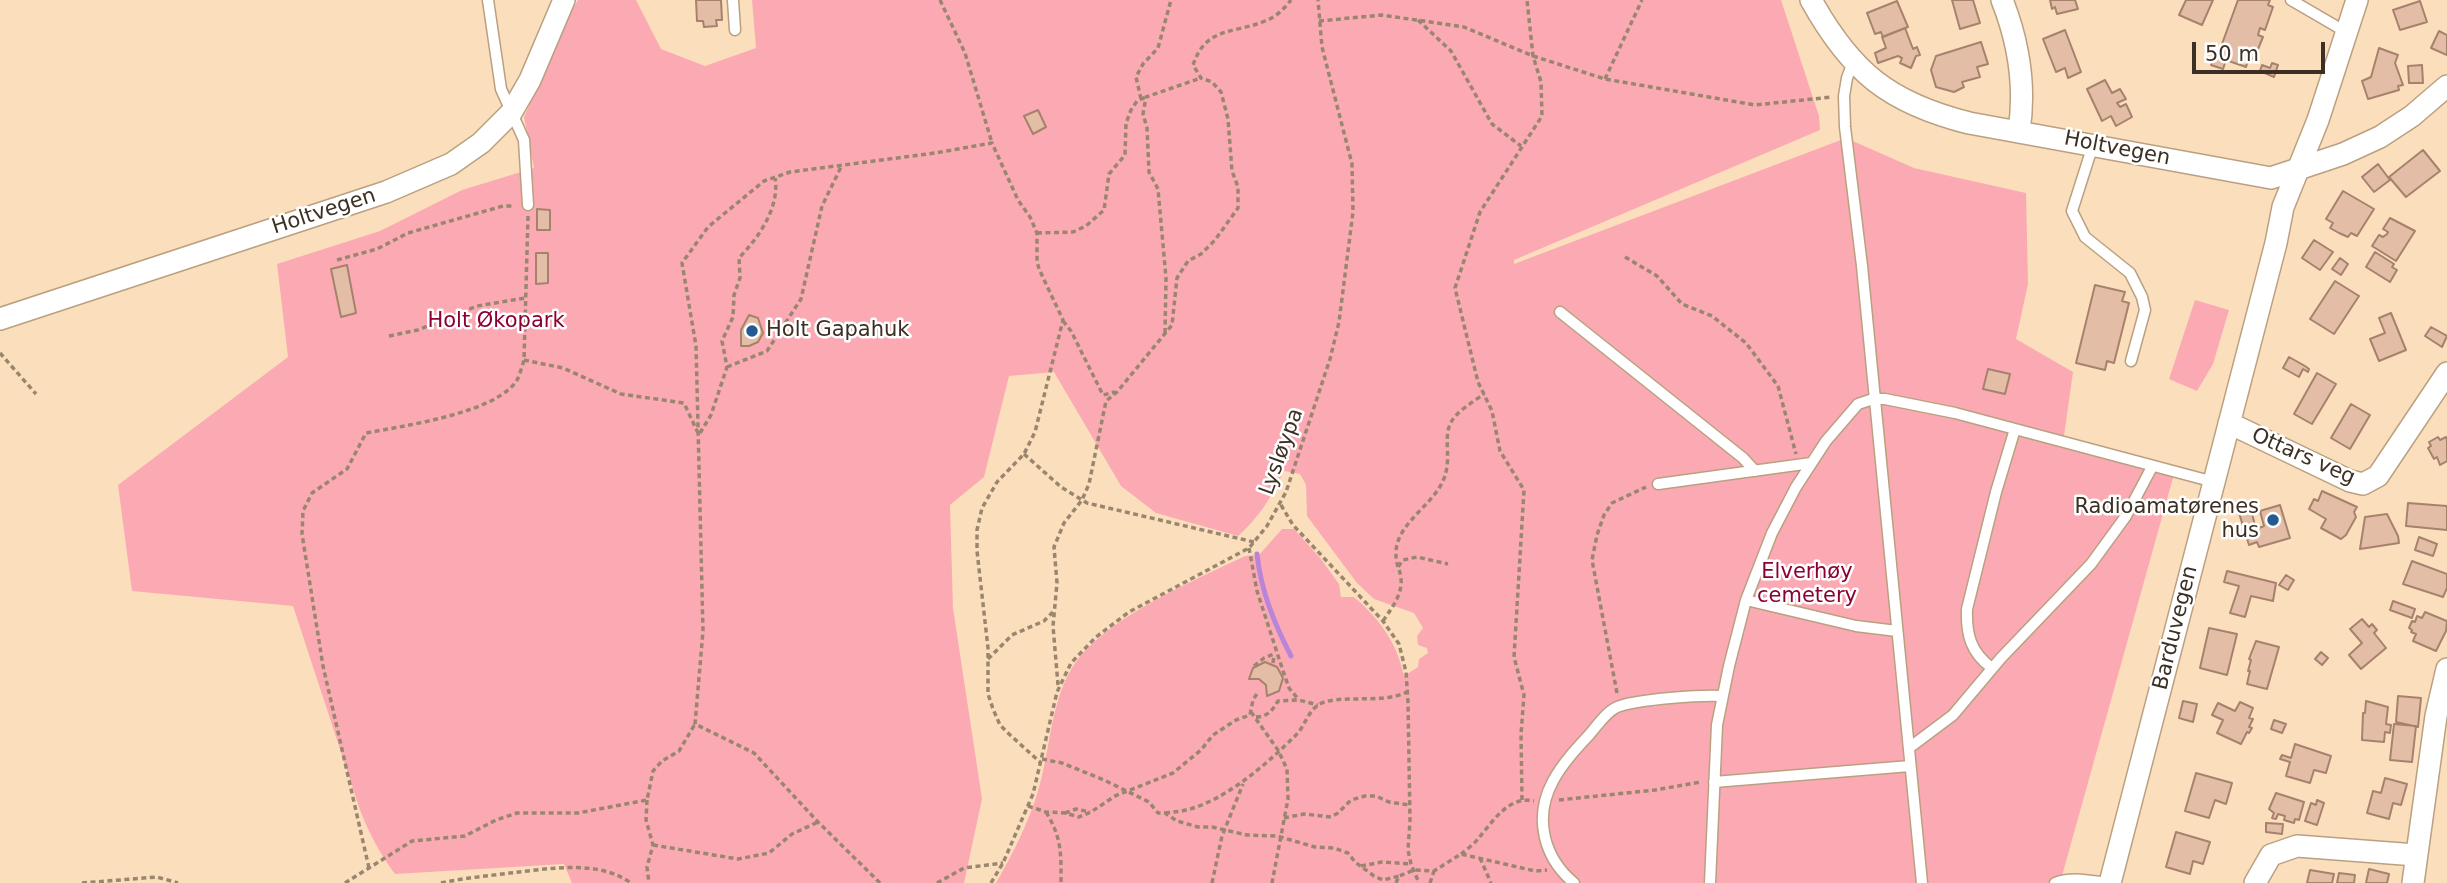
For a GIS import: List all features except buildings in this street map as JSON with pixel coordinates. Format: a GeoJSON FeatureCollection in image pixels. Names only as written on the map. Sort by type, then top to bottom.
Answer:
{"type":"FeatureCollection","features":[{"type":"Feature","properties":{"kind":"street","name":"Holtvegen"},"geometry":{"type":"LineString","coordinates":[[0,319],[401,187],[463,157],[511,113],[530,80],[564,0]]}},
{"type":"Feature","properties":{"kind":"street","name":"Holtvegen"},"geometry":{"type":"LineString","coordinates":[[1811,0],[1834,38],[1853,62],[1887,91],[1924,109],[1969,123],[2271,178],[2297,171],[2380,138],[2412,116],[2447,86]]}},
{"type":"Feature","properties":{"kind":"street"},"geometry":{"type":"LineString","coordinates":[[2002,0],[2021,62],[2023,85],[2019,131]]}},
{"type":"Feature","properties":{"kind":"street","name":"Barduvegen"},"geometry":{"type":"LineString","coordinates":[[2108,883],[2283,208],[2318,120],[2357,0]]}},
{"type":"Feature","properties":{"kind":"street","name":"Ottars veg"},"geometry":{"type":"LineString","coordinates":[[2229,423],[2342,478],[2363,484],[2370,483],[2378,476],[2447,373]]}},
{"type":"Feature","properties":{"kind":"street"},"geometry":{"type":"LineString","coordinates":[[2413,883],[2436,716],[2447,669]]}},
{"type":"Feature","properties":{"kind":"street"},"geometry":{"type":"LineString","coordinates":[[2255,883],[2271,855],[2297,846],[2416,855]]}},
{"type":"Feature","properties":{"kind":"lane"},"geometry":{"type":"LineString","coordinates":[[488,0],[501,89],[524,140],[528,205]]}},
{"type":"Feature","properties":{"kind":"lane"},"geometry":{"type":"LineString","coordinates":[[733,0],[735,30]]}},
{"type":"Feature","properties":{"kind":"lane"},"geometry":{"type":"LineString","coordinates":[[2291,0],[2346,32]]}},
{"type":"Feature","properties":{"kind":"lane"},"geometry":{"type":"LineString","coordinates":[[1853,62],[1844,96],[1845,127],[1922,883]]}},
{"type":"Feature","properties":{"kind":"lane"},"geometry":{"type":"LineString","coordinates":[[2093,145],[2072,211],[2085,237],[2130,273],[2142,297],[2145,310],[2131,361]]}},
{"type":"Feature","properties":{"kind":"lane"},"geometry":{"type":"LineString","coordinates":[[1560,312],[1743,458],[1755,471]]}},
{"type":"Feature","properties":{"kind":"lane"},"geometry":{"type":"LineString","coordinates":[[1710,883],[1714,747],[1722,696],[1746,600],[1772,533],[1811,463],[1855,407],[1873,399],[1899,401],[1955,413],[2214,482]]}},
{"type":"Feature","properties":{"kind":"lane"},"geometry":{"type":"LineString","coordinates":[[1992,668],[1975,652],[1967,629],[1967,609],[1996,492],[2015,429]]}},
{"type":"Feature","properties":{"kind":"lane"},"geometry":{"type":"LineString","coordinates":[[1658,484],[1811,463]]}},
{"type":"Feature","properties":{"kind":"lane"},"geometry":{"type":"LineString","coordinates":[[1909,748],[1946,722],[1992,668],[2064,594],[2109,541],[2126,516],[2152,467]]}},
{"type":"Feature","properties":{"kind":"lane"},"geometry":{"type":"LineString","coordinates":[[1746,600],[1856,626],[1897,631]]}},
{"type":"Feature","properties":{"kind":"lane"},"geometry":{"type":"LineString","coordinates":[[1574,883],[1562,873],[1546,845],[1546,802],[1551,785],[1562,767],[1599,724],[1620,706],[1722,696]]}},
{"type":"Feature","properties":{"kind":"lane"},"geometry":{"type":"LineString","coordinates":[[1714,782],[1910,765]]}},
{"type":"Feature","properties":{"kind":"lane"},"geometry":{"type":"LineString","coordinates":[[2055,883],[2075,880],[2108,883]]}},
{"type":"Feature","properties":{"kind":"path"},"geometry":{"type":"LineString","coordinates":[[940,0],[965,53],[992,143],[1018,200],[1030,216],[1037,233],[1039,269],[1103,395],[1117,392]]}},
{"type":"Feature","properties":{"kind":"path"},"geometry":{"type":"LineString","coordinates":[[1140,99],[1136,77],[1143,64],[1158,48],[1171,0]]}},
{"type":"Feature","properties":{"kind":"path"},"geometry":{"type":"LineString","coordinates":[[1201,78],[1193,65],[1200,48],[1209,40],[1222,33],[1266,21],[1282,11],[1291,0]]}},
{"type":"Feature","properties":{"kind":"path","name":"Lysløypa"},"geometry":{"type":"LineString","coordinates":[[991,883],[1003,863],[1028,806],[1042,761],[1059,687],[1074,658],[1117,620],[1154,597],[1249,548],[1281,505],[1330,359],[1339,322],[1353,212],[1352,164],[1322,47],[1318,0]]}},
{"type":"Feature","properties":{"kind":"path"},"geometry":{"type":"LineString","coordinates":[[1522,800],[1521,734],[1524,695],[1514,657],[1524,490],[1500,451],[1492,411],[1478,382],[1455,288],[1480,212],[1542,116],[1541,82],[1533,56],[1527,0]]}},
{"type":"Feature","properties":{"kind":"path"},"geometry":{"type":"LineString","coordinates":[[1605,79],[1642,0]]}},
{"type":"Feature","properties":{"kind":"path"},"geometry":{"type":"LineString","coordinates":[[1319,21],[1382,15],[1464,27],[1533,56],[1605,79],[1755,105],[1844,96]]}},
{"type":"Feature","properties":{"kind":"path"},"geometry":{"type":"LineString","coordinates":[[1418,20],[1451,51],[1492,124],[1521,146]]}},
{"type":"Feature","properties":{"kind":"path"},"geometry":{"type":"LineString","coordinates":[[1037,233],[1073,232],[1086,226],[1104,210],[1109,174],[1123,159],[1126,123],[1131,110],[1140,99],[1201,78],[1212,82],[1221,92],[1228,119],[1232,171],[1238,187],[1238,208],[1215,240],[1188,261],[1177,278],[1172,325],[1117,392],[1106,401],[1090,484],[1082,500],[1064,523],[1054,547],[1058,583],[1055,609],[1056,673],[1059,687]]}},
{"type":"Feature","properties":{"kind":"path"},"geometry":{"type":"LineString","coordinates":[[1146,96],[1143,114],[1147,128],[1149,172],[1158,190],[1166,278],[1165,333]]}},
{"type":"Feature","properties":{"kind":"path"},"geometry":{"type":"LineString","coordinates":[[649,883],[647,867],[653,845],[646,820],[653,771],[662,761],[679,751],[695,724],[704,631],[696,346],[682,263],[708,227],[764,181],[790,172],[992,143]]}},
{"type":"Feature","properties":{"kind":"path"},"geometry":{"type":"LineString","coordinates":[[727,367],[767,351],[802,299],[822,206],[843,164]]}},
{"type":"Feature","properties":{"kind":"path"},"geometry":{"type":"LineString","coordinates":[[699,435],[711,415],[727,367],[722,341],[733,317],[734,295],[740,278],[739,258],[752,245],[768,218],[776,187],[775,177]]}},
{"type":"Feature","properties":{"kind":"path"},"geometry":{"type":"LineString","coordinates":[[337,260],[377,250],[408,233],[503,206],[528,205],[524,360],[517,381],[498,398],[441,419],[366,433],[347,469],[312,493],[303,512],[302,534],[323,666],[369,868]]}},
{"type":"Feature","properties":{"kind":"path"},"geometry":{"type":"LineString","coordinates":[[1625,257],[1657,276],[1682,304],[1712,316],[1746,343],[1778,386],[1798,465]]}},
{"type":"Feature","properties":{"kind":"path"},"geometry":{"type":"LineString","coordinates":[[389,336],[418,330],[477,306],[525,298]]}},
{"type":"Feature","properties":{"kind":"path"},"geometry":{"type":"LineString","coordinates":[[1063,320],[1035,432],[1024,454],[997,482],[982,508],[977,530],[988,659],[988,694],[996,717],[1009,734],[1042,761],[1070,766],[1130,792],[1149,802],[1158,813],[1165,813],[1201,805],[1243,782],[1295,736],[1318,705],[1332,700],[1397,697],[1407,692]]}},
{"type":"Feature","properties":{"kind":"path"},"geometry":{"type":"LineString","coordinates":[[0,353],[36,394]]}},
{"type":"Feature","properties":{"kind":"path"},"geometry":{"type":"LineString","coordinates":[[524,360],[563,368],[621,394],[684,403],[699,435]]}},
{"type":"Feature","properties":{"kind":"path"},"geometry":{"type":"LineString","coordinates":[[1383,621],[1402,589],[1396,544],[1404,527],[1423,509],[1443,481],[1449,459],[1449,426],[1463,410],[1484,394]]}},
{"type":"Feature","properties":{"kind":"path"},"geometry":{"type":"LineString","coordinates":[[1024,454],[1061,487],[1082,500],[1115,511],[1152,517],[1254,542]]}},
{"type":"Feature","properties":{"kind":"path"},"geometry":{"type":"LineString","coordinates":[[1620,706],[1592,560],[1604,515],[1612,503],[1658,484]]}},
{"type":"Feature","properties":{"kind":"path"},"geometry":{"type":"LineString","coordinates":[[1281,505],[1293,525],[1383,621],[1399,644],[1406,672],[1407,692],[1410,805],[1408,849],[1419,883]]}},
{"type":"Feature","properties":{"kind":"path"},"geometry":{"type":"LineString","coordinates":[[1249,548],[1257,591],[1274,646],[1289,688],[1299,700]]}},
{"type":"Feature","properties":{"kind":"path"},"geometry":{"type":"LineString","coordinates":[[1398,567],[1403,560],[1410,557],[1448,564]]}},
{"type":"Feature","properties":{"kind":"path"},"geometry":{"type":"LineString","coordinates":[[988,659],[1012,635],[1044,621],[1055,609]]}},
{"type":"Feature","properties":{"kind":"path"},"geometry":{"type":"LineString","coordinates":[[1273,663],[1274,646]]}},
{"type":"Feature","properties":{"kind":"path"},"geometry":{"type":"LineString","coordinates":[[1254,666],[1264,657],[1274,654]]}},
{"type":"Feature","properties":{"kind":"path"},"geometry":{"type":"LineString","coordinates":[[1028,806],[1079,817],[1091,813],[1115,796],[1173,773],[1213,735],[1236,720],[1250,715],[1258,692]]}},
{"type":"Feature","properties":{"kind":"path"},"geometry":{"type":"LineString","coordinates":[[1256,717],[1263,717],[1270,712],[1278,701],[1299,700],[1318,705]]}},
{"type":"Feature","properties":{"kind":"path"},"geometry":{"type":"LineString","coordinates":[[1251,712],[1278,750],[1287,769],[1288,799],[1272,883]]}},
{"type":"Feature","properties":{"kind":"path"},"geometry":{"type":"LineString","coordinates":[[695,724],[754,754],[880,883]]}},
{"type":"Feature","properties":{"kind":"path"},"geometry":{"type":"LineString","coordinates":[[1212,883],[1215,859],[1243,782]]}},
{"type":"Feature","properties":{"kind":"path"},"geometry":{"type":"LineString","coordinates":[[1165,813],[1187,825],[1247,835],[1280,837],[1314,847],[1334,848],[1348,853],[1361,866],[1383,880],[1415,870],[1434,871],[1461,855],[1476,842],[1501,812],[1512,803],[1522,800],[1546,802],[1655,790],[1692,782],[1714,782]]}},
{"type":"Feature","properties":{"kind":"path"},"geometry":{"type":"LineString","coordinates":[[1284,818],[1304,814],[1331,817],[1351,800],[1365,796],[1376,796],[1385,801],[1410,805]]}},
{"type":"Feature","properties":{"kind":"path"},"geometry":{"type":"LineString","coordinates":[[345,883],[412,841],[465,836],[517,813],[578,813],[647,800]]}},
{"type":"Feature","properties":{"kind":"path"},"geometry":{"type":"LineString","coordinates":[[1046,812],[1059,836],[1061,883]]}},
{"type":"Feature","properties":{"kind":"path"},"geometry":{"type":"LineString","coordinates":[[653,845],[738,859],[769,853],[792,834],[818,822]]}},
{"type":"Feature","properties":{"kind":"path"},"geometry":{"type":"LineString","coordinates":[[1461,855],[1535,872],[1552,870],[1562,873]]}},
{"type":"Feature","properties":{"kind":"path"},"geometry":{"type":"LineString","coordinates":[[1480,858],[1491,883]]}},
{"type":"Feature","properties":{"kind":"path"},"geometry":{"type":"LineString","coordinates":[[1361,866],[1382,862],[1411,864]]}},
{"type":"Feature","properties":{"kind":"path"},"geometry":{"type":"LineString","coordinates":[[937,883],[964,868],[1003,863]]}},
{"type":"Feature","properties":{"kind":"path"},"geometry":{"type":"LineString","coordinates":[[441,883],[545,868],[587,868],[624,878],[631,883]]}},
{"type":"Feature","properties":{"kind":"path"},"geometry":{"type":"LineString","coordinates":[[1430,883],[1434,871]]}},
{"type":"Feature","properties":{"kind":"path"},"geometry":{"type":"LineString","coordinates":[[1396,883],[1399,876]]}},
{"type":"Feature","properties":{"kind":"path"},"geometry":{"type":"LineString","coordinates":[[82,883],[157,877],[178,883]]}},
{"type":"Feature","properties":{"kind":"green space"},"geometry":{"type":"Polygon","coordinates":[[[578,0],[636,0],[661,49],[705,66],[756,48],[752,0],[1781,0],[1819,116],[1820,130],[1514,260],[1514,264],[1846,138],[1914,168],[2026,193],[2028,284],[2016,339],[2073,372],[2064,436],[2176,467],[2060,883],[996,883],[1020,838],[1034,803],[1056,706],[1078,659],[1112,627],[1133,613],[1245,556],[1259,555],[1282,529],[1294,529],[1321,559],[1339,584],[1341,597],[1354,597],[1372,614],[1392,642],[1404,676],[1418,667],[1419,659],[1428,653],[1427,648],[1418,645],[1417,636],[1423,628],[1414,613],[1374,599],[1357,583],[1307,516],[1306,485],[1300,474],[1284,471],[1264,506],[1238,536],[1156,513],[1121,486],[1054,372],[1009,376],[984,477],[950,505],[953,608],[982,799],[964,883],[572,883],[564,864],[395,874],[375,843],[360,810],[293,606],[132,591],[118,485],[288,357],[277,264],[380,231],[462,190],[534,168],[524,117],[568,16],[578,0]]]}},
{"type":"Feature","properties":{"kind":"green space"},"geometry":{"type":"Polygon","coordinates":[[[2195,300],[2229,310],[2213,364],[2197,391],[2169,379],[2195,300]]]}},
{"type":"Feature","properties":{"kind":"waterway"},"geometry":{"type":"LineString","coordinates":[[1257,554],[1269,606],[1291,656]]}},
{"type":"Feature","properties":{"kind":"place","name":"Holt Gapahuk"},"geometry":{"type":"Point","coordinates":[752,331]}},
{"type":"Feature","properties":{"kind":"place","name":"Radioamatørenes hus"},"geometry":{"type":"Point","coordinates":[2273,520]}},
{"type":"Feature","properties":{"kind":"park label","name":"Holt Økopark"},"geometry":{"type":"Point","coordinates":[496,322]}},
{"type":"Feature","properties":{"kind":"park label","name":"Elverhøy cemetery"},"geometry":{"type":"Point","coordinates":[1807,585]}}]}
